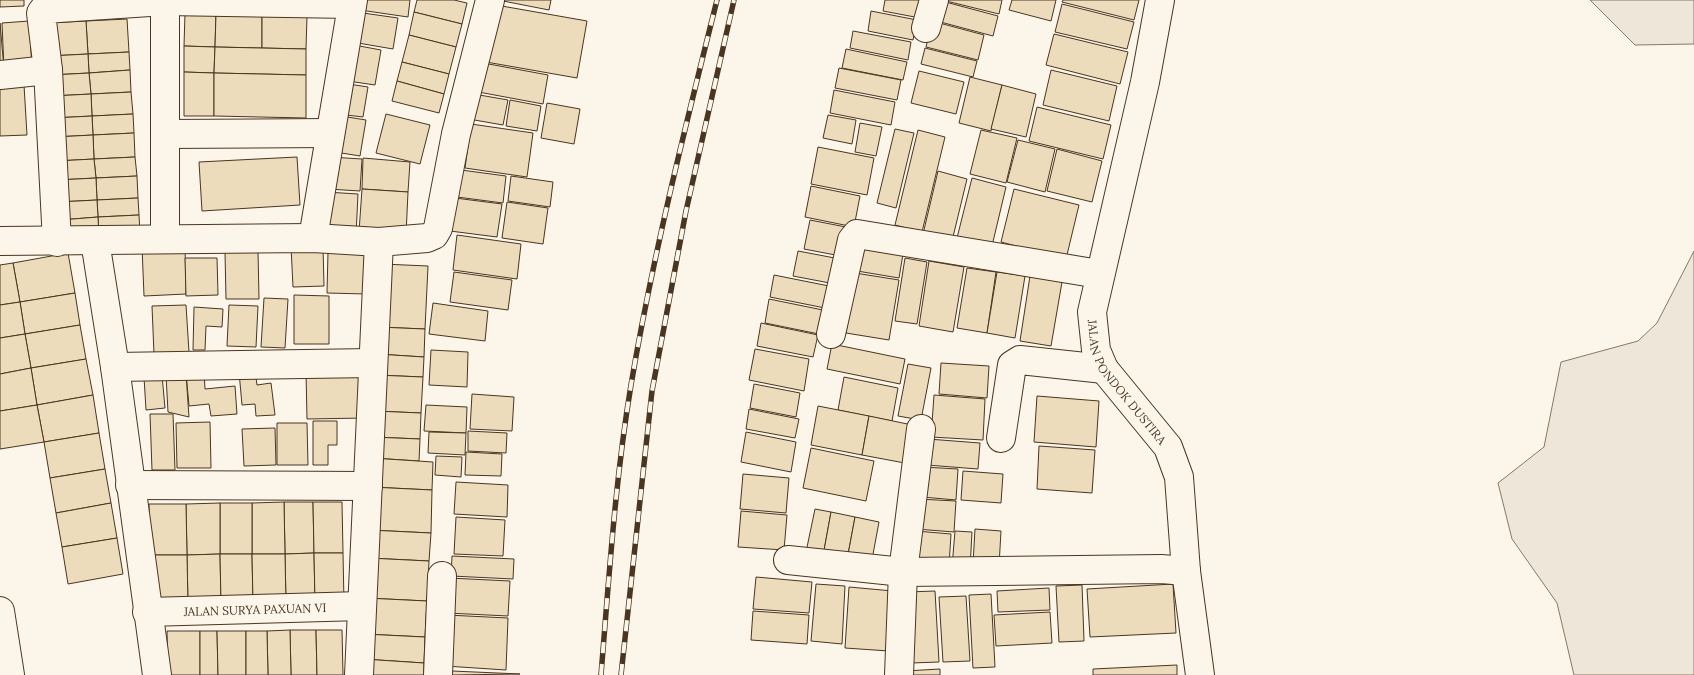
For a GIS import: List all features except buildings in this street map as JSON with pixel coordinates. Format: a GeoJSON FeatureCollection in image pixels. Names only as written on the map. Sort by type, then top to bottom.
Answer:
{"type":"FeatureCollection","features":[{"type":"Feature","properties":{"kind":"street"},"geometry":{"type":"LineString","coordinates":[[57,242],[48,70],[41,13],[44,9],[165,0],[352,2],[313,238]]}},
{"type":"Feature","properties":{"kind":"street"},"geometry":{"type":"LineString","coordinates":[[165,0],[165,238]]}},
{"type":"Feature","properties":{"kind":"street"},"geometry":{"type":"LineString","coordinates":[[0,241],[57,242],[165,238],[313,238],[379,242],[427,238],[434,235],[438,228],[456,134],[490,0]]}},
{"type":"Feature","properties":{"kind":"street"},"geometry":{"type":"LineString","coordinates":[[926,28],[934,0]]}},
{"type":"Feature","properties":{"kind":"street","name":"JALAN PONDOK DUSTIRA"},"geometry":{"type":"LineString","coordinates":[[1160,0],[1145,82],[1099,274],[1092,312],[1096,350],[1104,369],[1168,447],[1179,477],[1186,571],[1200,675]]}},
{"type":"Feature","properties":{"kind":"street"},"geometry":{"type":"LineString","coordinates":[[0,75],[48,70]]}},
{"type":"Feature","properties":{"kind":"street"},"geometry":{"type":"LineString","coordinates":[[165,134],[330,133]]}},
{"type":"Feature","properties":{"kind":"street"},"geometry":{"type":"LineString","coordinates":[[831,334],[852,240],[857,234],[1099,274]]}},
{"type":"Feature","properties":{"kind":"street"},"geometry":{"type":"LineString","coordinates":[[95,241],[115,367],[157,675]]}},
{"type":"Feature","properties":{"kind":"street"},"geometry":{"type":"LineString","coordinates":[[359,675],[379,242]]}},
{"type":"Feature","properties":{"kind":"street"},"geometry":{"type":"LineString","coordinates":[[1001,438],[1012,365],[1020,360],[1104,369]]}},
{"type":"Feature","properties":{"kind":"street"},"geometry":{"type":"LineString","coordinates":[[115,367],[373,363]]}},
{"type":"Feature","properties":{"kind":"street"},"geometry":{"type":"LineString","coordinates":[[899,675],[903,572],[921,429]]}},
{"type":"Feature","properties":{"kind":"street"},"geometry":{"type":"LineString","coordinates":[[130,485],[368,486]]}},
{"type":"Feature","properties":{"kind":"street"},"geometry":{"type":"LineString","coordinates":[[788,560],[903,572],[1161,569],[1186,571]]}},
{"type":"Feature","properties":{"kind":"street"},"geometry":{"type":"LineString","coordinates":[[438,675],[442,576]]}},
{"type":"Feature","properties":{"kind":"street","name":"JALAN SURYA PAXUAN VI"},"geometry":{"type":"LineString","coordinates":[[147,612],[362,606]]}},
{"type":"Feature","properties":{"kind":"street"},"geometry":{"type":"LineString","coordinates":[[0,611],[2,643],[10,675]]}},
{"type":"Feature","properties":{"kind":"shaded area"},"geometry":{"type":"Polygon","coordinates":[[[1590,0],[1694,0],[1694,44],[1635,45],[1590,0]]]}},
{"type":"Feature","properties":{"kind":"shaded area"},"geometry":{"type":"Polygon","coordinates":[[[1694,251],[1694,675],[1574,675],[1557,603],[1512,539],[1498,483],[1544,447],[1561,362],[1638,341],[1657,323],[1694,251]]]}},
{"type":"Feature","properties":{"kind":"railway"},"geometry":{"type":"LineString","coordinates":[[601,675],[617,493],[631,385],[659,240],[717,0]]}},
{"type":"Feature","properties":{"kind":"railway"},"geometry":{"type":"LineString","coordinates":[[621,675],[652,391],[686,211],[734,0]]}}]}
